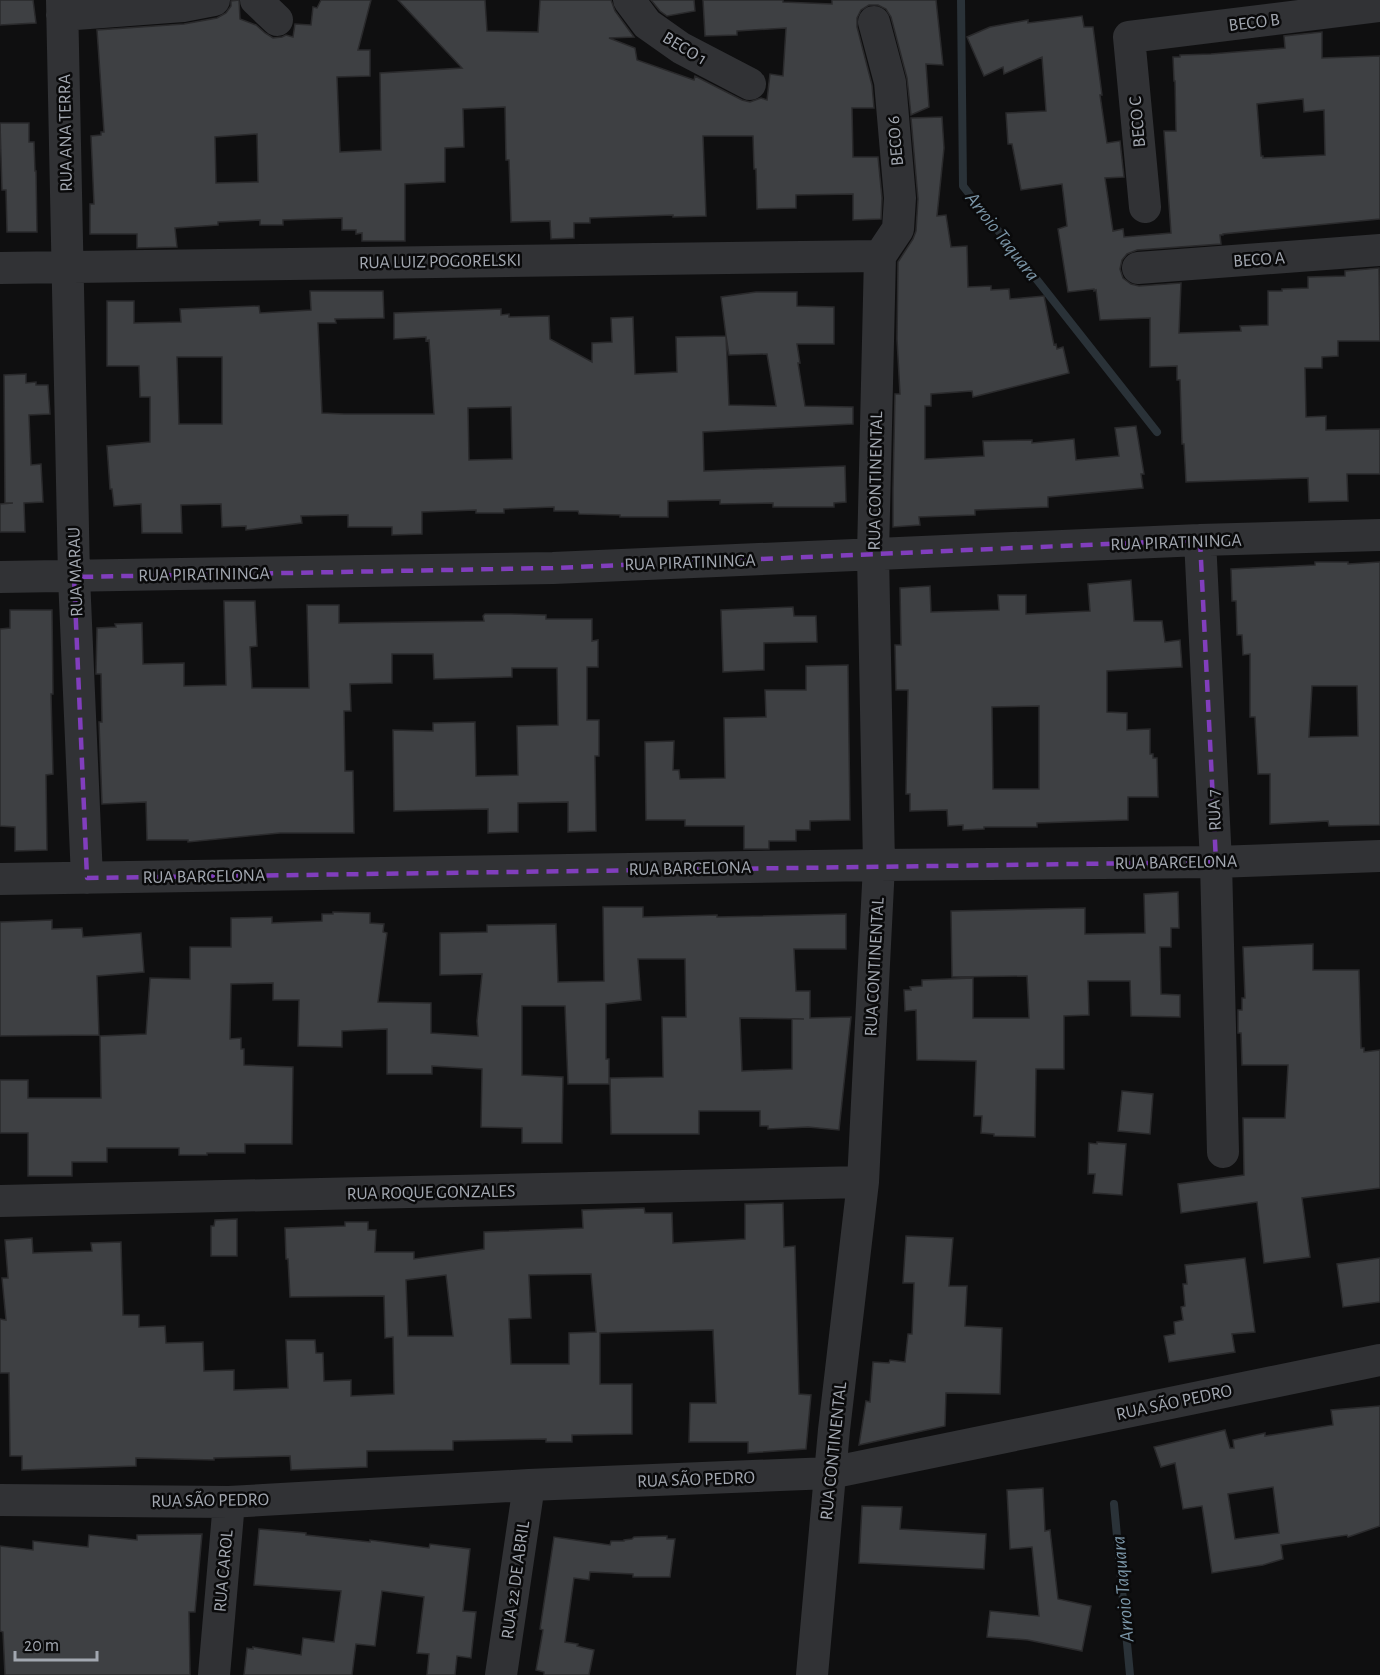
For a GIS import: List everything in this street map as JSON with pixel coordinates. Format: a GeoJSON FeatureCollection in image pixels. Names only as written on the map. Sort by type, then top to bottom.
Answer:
{"type":"FeatureCollection","features":[{"type":"Feature","properties":{"kind":"street"},"geometry":{"type":"LineString","coordinates":[[62,8],[183,6],[214,0]]}},
{"type":"Feature","properties":{"kind":"street","name":"BECO 1"},"geometry":{"type":"LineString","coordinates":[[629,0],[647,24],[681,48],[750,84]]}},
{"type":"Feature","properties":{"kind":"street","name":"BECO B"},"geometry":{"type":"LineString","coordinates":[[1129,37],[1380,6]]}},
{"type":"Feature","properties":{"kind":"street","name":"RUA ANA TERRA"},"geometry":{"type":"LineString","coordinates":[[62,8],[68,266]]}},
{"type":"Feature","properties":{"kind":"street","name":"BECO 6"},"geometry":{"type":"LineString","coordinates":[[874,22],[891,82],[900,198],[898,229],[880,256]]}},
{"type":"Feature","properties":{"kind":"street","name":"BECO C"},"geometry":{"type":"LineString","coordinates":[[1129,37],[1145,207]]}},
{"type":"Feature","properties":{"kind":"street","name":"BECO A"},"geometry":{"type":"LineString","coordinates":[[1138,268],[1380,249]]}},
{"type":"Feature","properties":{"kind":"street","name":"RUA LUIZ POGORELSKI"},"geometry":{"type":"LineString","coordinates":[[0,268],[880,256]]}},
{"type":"Feature","properties":{"kind":"street","name":"RUA CONTINENTAL"},"geometry":{"type":"LineString","coordinates":[[812,1675],[830,1473],[862,1182],[879,865],[873,555],[880,256]]}},
{"type":"Feature","properties":{"kind":"street","name":"RUA MARAU"},"geometry":{"type":"LineString","coordinates":[[68,266],[74,577],[87,878]]}},
{"type":"Feature","properties":{"kind":"street","name":"RUA PIRATININGA"},"geometry":{"type":"LineString","coordinates":[[0,577],[553,568],[1200,540],[1380,535]]}},
{"type":"Feature","properties":{"kind":"street","name":"RUA 7"},"geometry":{"type":"LineString","coordinates":[[1200,540],[1216,862],[1223,1152]]}},
{"type":"Feature","properties":{"kind":"street","name":"RUA BARCELONA"},"geometry":{"type":"LineString","coordinates":[[0,879],[1216,862],[1380,856]]}},
{"type":"Feature","properties":{"kind":"street","name":"RUA ROQUE GONZALES"},"geometry":{"type":"LineString","coordinates":[[0,1201],[862,1182]]}},
{"type":"Feature","properties":{"kind":"street","name":"RUA SÃO PEDRO"},"geometry":{"type":"LineString","coordinates":[[0,1500],[229,1502],[528,1485],[830,1473],[1380,1360]]}},
{"type":"Feature","properties":{"kind":"street","name":"RUA 22 DE ABRIL"},"geometry":{"type":"LineString","coordinates":[[501,1675],[528,1485]]}},
{"type":"Feature","properties":{"kind":"street","name":"RUA CAROL"},"geometry":{"type":"LineString","coordinates":[[213,1675],[229,1502]]}},
{"type":"Feature","properties":{"kind":"highlighted area"},"geometry":{"type":"Polygon","coordinates":[[[1200,540],[1216,862],[87,878],[74,577],[553,568],[1200,540]]]}},
{"type":"Feature","properties":{"kind":"building"},"geometry":{"type":"Polygon","coordinates":[[[0,0],[33,0],[36,23],[0,25],[0,0]]]}},
{"type":"Feature","properties":{"kind":"building"},"geometry":{"type":"Polygon","coordinates":[[[239,0],[240,19],[256,25],[273,38],[286,35],[293,37],[295,24],[311,25],[313,7],[317,8],[321,0],[371,0],[358,50],[370,50],[370,76],[337,77],[340,152],[381,150],[380,73],[462,68],[398,0],[485,0],[487,31],[538,32],[540,0],[611,0],[615,11],[634,37],[609,38],[635,48],[637,60],[694,80],[695,76],[750,102],[761,98],[767,100],[770,74],[783,76],[786,28],[737,31],[737,35],[705,36],[703,0],[783,0],[783,2],[832,4],[832,0],[936,0],[943,65],[926,64],[929,107],[911,115],[907,78],[891,17],[886,9],[878,5],[869,5],[861,10],[857,18],[857,27],[872,85],[874,108],[852,108],[853,157],[878,157],[882,198],[881,219],[853,220],[853,194],[796,195],[796,208],[757,209],[753,136],[703,136],[706,216],[590,218],[590,223],[574,223],[574,238],[551,239],[550,221],[511,222],[505,107],[463,109],[464,147],[445,148],[445,182],[405,184],[405,241],[362,241],[362,233],[356,234],[356,230],[342,230],[342,218],[283,220],[283,225],[260,225],[260,220],[218,222],[218,225],[175,228],[177,247],[137,248],[137,234],[90,234],[90,204],[94,204],[91,136],[101,135],[101,132],[104,132],[97,30],[184,24],[217,18],[226,13],[231,6],[231,1],[239,0]],[[257,134],[215,137],[216,183],[258,182],[257,134]]]}},
{"type":"Feature","properties":{"kind":"building"},"geometry":{"type":"Polygon","coordinates":[[[651,0],[694,0],[695,11],[667,16],[651,0]]]}},
{"type":"Feature","properties":{"kind":"building"},"geometry":{"type":"Polygon","coordinates":[[[1082,16],[1084,27],[1093,27],[1107,143],[1120,141],[1124,177],[1105,178],[1113,231],[1123,229],[1124,237],[1171,233],[1164,131],[1176,131],[1173,57],[1285,48],[1284,36],[1322,32],[1322,58],[1380,56],[1380,219],[1223,234],[1220,235],[1221,244],[1137,250],[1127,254],[1122,260],[1120,269],[1123,278],[1139,286],[1181,283],[1179,333],[1241,331],[1240,326],[1268,325],[1268,291],[1308,288],[1308,277],[1345,276],[1345,271],[1379,268],[1380,341],[1338,341],[1338,356],[1322,357],[1322,368],[1305,368],[1306,417],[1326,416],[1326,430],[1380,429],[1380,474],[1347,474],[1348,501],[1309,502],[1308,478],[1186,482],[1180,380],[1177,380],[1177,366],[1150,367],[1150,318],[1100,320],[1096,290],[1068,292],[1058,229],[1067,226],[1062,184],[1021,190],[1012,144],[1008,144],[1006,113],[1046,111],[1042,57],[1004,74],[1003,67],[984,76],[967,37],[990,27],[1028,20],[1028,23],[1082,16]],[[1303,99],[1257,104],[1263,158],[1325,155],[1324,110],[1304,112],[1303,99]]]}},
{"type":"Feature","properties":{"kind":"building"},"geometry":{"type":"Polygon","coordinates":[[[942,117],[944,148],[937,216],[946,215],[951,247],[967,246],[968,287],[991,286],[991,290],[1009,289],[1010,299],[1044,296],[1054,345],[1056,344],[1057,349],[1063,347],[1069,373],[973,397],[972,391],[931,394],[931,406],[925,406],[925,459],[984,456],[983,441],[1032,440],[1032,443],[1074,439],[1076,460],[1119,456],[1115,428],[1136,426],[1144,474],[1141,474],[1143,488],[1048,497],[1048,507],[975,510],[975,515],[919,517],[920,525],[893,527],[895,394],[900,394],[897,339],[898,262],[916,231],[918,199],[911,118],[942,117]]]}},
{"type":"Feature","properties":{"kind":"building"},"geometry":{"type":"Polygon","coordinates":[[[0,123],[29,123],[29,142],[34,142],[37,232],[7,232],[6,190],[2,190],[0,123]]]}},
{"type":"Feature","properties":{"kind":"building"},"geometry":{"type":"Polygon","coordinates":[[[310,291],[383,291],[384,318],[335,319],[336,323],[318,323],[322,413],[434,414],[429,340],[426,341],[426,337],[394,339],[394,313],[501,309],[501,315],[509,314],[509,317],[549,316],[550,339],[592,362],[592,343],[612,342],[611,318],[633,317],[635,374],[677,372],[676,337],[726,336],[721,297],[756,292],[797,292],[797,306],[834,307],[834,344],[797,344],[805,406],[853,407],[853,424],[703,432],[704,471],[845,466],[846,502],[834,503],[834,507],[773,507],[773,503],[720,504],[720,500],[668,501],[668,517],[579,514],[578,511],[554,511],[554,507],[504,509],[504,513],[476,513],[476,510],[422,512],[422,534],[392,535],[392,527],[348,527],[348,515],[301,516],[302,523],[246,530],[246,526],[222,527],[221,504],[181,505],[182,533],[142,533],[141,504],[114,506],[112,489],[110,489],[107,446],[150,442],[150,397],[140,397],[139,366],[107,366],[107,301],[134,301],[134,323],[181,322],[180,309],[259,306],[260,313],[311,310],[310,291]],[[726,336],[729,405],[776,406],[767,354],[729,355],[726,336]],[[177,357],[179,424],[222,424],[222,357],[177,357]],[[511,407],[468,408],[469,460],[512,459],[511,407]]]}},
{"type":"Feature","properties":{"kind":"building"},"geometry":{"type":"Polygon","coordinates":[[[26,374],[26,383],[36,382],[36,385],[48,385],[50,414],[29,415],[31,465],[41,464],[43,502],[24,503],[25,532],[0,532],[0,504],[13,503],[5,503],[4,375],[26,374]]]}},
{"type":"Feature","properties":{"kind":"building"},"geometry":{"type":"Polygon","coordinates":[[[1315,562],[1348,562],[1348,564],[1380,562],[1380,825],[1329,826],[1328,821],[1270,824],[1270,774],[1258,774],[1255,717],[1250,717],[1250,654],[1243,655],[1242,635],[1237,635],[1236,601],[1232,601],[1231,569],[1315,565],[1315,562]],[[1312,686],[1309,737],[1358,736],[1357,686],[1312,686]]]}},
{"type":"Feature","properties":{"kind":"building"},"geometry":{"type":"Polygon","coordinates":[[[1131,580],[1134,621],[1162,621],[1165,642],[1180,640],[1182,667],[1107,671],[1107,712],[1127,713],[1127,730],[1150,729],[1150,754],[1153,754],[1153,758],[1157,758],[1158,797],[1128,797],[1128,820],[1037,823],[1037,827],[984,827],[984,829],[963,830],[963,825],[948,826],[947,810],[910,811],[910,794],[906,794],[908,690],[896,690],[895,645],[901,645],[900,588],[930,586],[931,612],[999,610],[998,595],[1026,595],[1026,614],[1090,611],[1088,584],[1131,580]],[[1039,706],[992,707],[993,789],[1039,789],[1039,706]]]}},
{"type":"Feature","properties":{"kind":"building"},"geometry":{"type":"Polygon","coordinates":[[[224,601],[255,601],[257,646],[250,647],[252,688],[309,688],[307,605],[339,605],[339,623],[484,621],[485,614],[546,615],[546,619],[592,619],[592,641],[598,640],[598,667],[587,667],[587,720],[599,720],[599,756],[595,756],[596,831],[568,832],[568,802],[518,803],[518,832],[488,833],[488,809],[394,811],[393,730],[433,731],[433,723],[475,722],[476,776],[518,775],[517,726],[558,725],[557,668],[512,668],[512,677],[434,679],[433,654],[392,654],[392,683],[350,684],[351,711],[344,711],[345,771],[353,771],[354,833],[280,833],[188,842],[188,840],[147,840],[146,802],[102,804],[99,722],[102,722],[101,674],[96,674],[97,628],[116,627],[115,624],[142,623],[143,664],[184,663],[184,686],[226,685],[224,601]]]}},
{"type":"Feature","properties":{"kind":"building"},"geometry":{"type":"Polygon","coordinates":[[[793,607],[794,616],[816,616],[817,642],[764,643],[764,670],[723,672],[721,610],[793,607]]]}},
{"type":"Feature","properties":{"kind":"building"},"geometry":{"type":"Polygon","coordinates":[[[10,610],[52,610],[53,774],[46,775],[47,850],[15,851],[15,827],[0,826],[0,629],[10,628],[10,610]]]}},
{"type":"Feature","properties":{"kind":"building"},"geometry":{"type":"Polygon","coordinates":[[[848,665],[850,820],[810,821],[810,830],[796,830],[796,841],[769,841],[769,849],[744,849],[744,826],[685,826],[685,820],[646,820],[645,742],[674,741],[673,770],[679,770],[680,779],[725,778],[724,718],[766,717],[765,690],[806,690],[806,666],[848,665]]]}},
{"type":"Feature","properties":{"kind":"building"},"geometry":{"type":"Polygon","coordinates":[[[1178,892],[1179,928],[1171,928],[1171,947],[1160,947],[1161,994],[1180,995],[1180,1017],[1131,1016],[1130,981],[1088,981],[1089,1015],[1064,1016],[1064,1069],[1036,1069],[1035,1137],[994,1136],[994,1134],[981,1133],[982,1116],[974,1116],[976,1061],[917,1060],[916,1010],[905,1011],[904,990],[922,986],[922,980],[973,978],[973,1018],[1029,1018],[1027,976],[952,977],[951,911],[1085,908],[1085,934],[1145,933],[1144,894],[1178,892]]]}},
{"type":"Feature","properties":{"kind":"building"},"geometry":{"type":"Polygon","coordinates":[[[603,907],[643,907],[643,917],[846,914],[846,949],[794,949],[796,991],[810,991],[810,1018],[851,1017],[839,1130],[808,1127],[768,1129],[768,1126],[760,1126],[760,1111],[699,1111],[699,1134],[611,1134],[610,1078],[663,1077],[662,1017],[686,1017],[685,959],[638,959],[641,1000],[606,1004],[606,1059],[609,1059],[609,1084],[568,1084],[565,1006],[522,1006],[522,1075],[563,1077],[562,1143],[522,1143],[522,1128],[481,1127],[482,1069],[432,1066],[432,1074],[387,1074],[387,1029],[342,1031],[342,1047],[298,1046],[299,1000],[273,1000],[273,983],[231,984],[230,1039],[241,1038],[244,1065],[293,1067],[292,1144],[245,1144],[245,1153],[207,1153],[207,1155],[179,1155],[179,1148],[107,1148],[107,1162],[72,1162],[72,1176],[28,1176],[28,1133],[0,1133],[0,1080],[28,1080],[28,1098],[101,1098],[100,1036],[146,1034],[150,978],[190,979],[190,947],[231,947],[231,918],[272,917],[272,923],[322,921],[322,914],[333,914],[333,912],[370,913],[370,923],[384,924],[383,932],[387,933],[378,1002],[431,1003],[431,1033],[478,1036],[477,1021],[482,974],[440,975],[440,933],[487,932],[487,925],[556,924],[558,982],[604,981],[603,907]],[[740,1018],[742,1071],[792,1069],[792,1019],[804,1019],[740,1018]]]}},
{"type":"Feature","properties":{"kind":"building"},"geometry":{"type":"Polygon","coordinates":[[[52,920],[52,929],[82,928],[83,937],[141,933],[144,972],[97,976],[99,1035],[0,1036],[0,922],[52,920]]]}},
{"type":"Feature","properties":{"kind":"building"},"geometry":{"type":"Polygon","coordinates":[[[1313,944],[1313,970],[1359,970],[1361,1048],[1364,1048],[1364,1052],[1380,1050],[1380,1188],[1302,1198],[1310,1257],[1264,1263],[1257,1202],[1181,1213],[1178,1184],[1244,1175],[1243,1118],[1285,1118],[1288,1065],[1242,1065],[1238,1010],[1242,1010],[1242,998],[1245,998],[1243,947],[1313,944]]]}},
{"type":"Feature","properties":{"kind":"building"},"geometry":{"type":"Polygon","coordinates":[[[1122,1091],[1153,1094],[1150,1134],[1118,1131],[1122,1091]]]}},
{"type":"Feature","properties":{"kind":"building"},"geometry":{"type":"Polygon","coordinates":[[[1097,1142],[1126,1144],[1122,1195],[1093,1193],[1095,1174],[1088,1174],[1089,1143],[1097,1144],[1097,1142]]]}},
{"type":"Feature","properties":{"kind":"building"},"geometry":{"type":"Polygon","coordinates":[[[783,1203],[784,1247],[795,1246],[799,1394],[811,1395],[806,1449],[748,1453],[748,1442],[689,1442],[690,1403],[716,1403],[713,1330],[600,1333],[600,1384],[632,1384],[632,1434],[572,1435],[572,1442],[546,1442],[546,1439],[453,1441],[453,1450],[367,1451],[367,1467],[291,1470],[290,1456],[214,1458],[214,1460],[136,1458],[136,1466],[22,1470],[22,1456],[10,1456],[9,1373],[0,1373],[0,1319],[6,1320],[2,1278],[8,1278],[5,1240],[32,1238],[33,1253],[92,1251],[91,1243],[121,1242],[123,1315],[139,1315],[139,1327],[165,1326],[166,1343],[203,1342],[204,1371],[234,1370],[234,1390],[288,1388],[286,1340],[315,1340],[316,1353],[323,1353],[324,1381],[351,1380],[351,1396],[394,1394],[393,1337],[385,1338],[384,1296],[290,1297],[285,1228],[345,1226],[345,1222],[368,1222],[368,1230],[376,1230],[375,1252],[414,1252],[414,1259],[484,1249],[484,1232],[583,1228],[582,1210],[644,1208],[645,1213],[672,1213],[673,1243],[745,1239],[745,1204],[783,1203]],[[591,1274],[529,1275],[531,1318],[509,1319],[511,1364],[569,1364],[569,1333],[596,1332],[591,1274]],[[446,1275],[406,1280],[408,1336],[453,1336],[446,1275]]]}},
{"type":"Feature","properties":{"kind":"building"},"geometry":{"type":"Polygon","coordinates":[[[237,1219],[237,1256],[211,1256],[211,1226],[214,1226],[215,1220],[237,1219]]]}},
{"type":"Feature","properties":{"kind":"building"},"geometry":{"type":"Polygon","coordinates":[[[906,1236],[953,1238],[949,1286],[967,1286],[965,1326],[1002,1328],[1000,1394],[946,1393],[945,1426],[859,1445],[866,1401],[870,1402],[873,1362],[889,1363],[890,1360],[905,1362],[908,1334],[912,1334],[914,1283],[903,1283],[906,1236]]]}},
{"type":"Feature","properties":{"kind":"building"},"geometry":{"type":"Polygon","coordinates":[[[1245,1258],[1255,1332],[1232,1334],[1235,1352],[1169,1362],[1164,1336],[1175,1334],[1174,1322],[1183,1320],[1181,1307],[1185,1306],[1183,1284],[1187,1284],[1185,1265],[1245,1258]]]}},
{"type":"Feature","properties":{"kind":"building"},"geometry":{"type":"Polygon","coordinates":[[[1380,1258],[1380,1302],[1343,1307],[1337,1264],[1380,1258]]]}},
{"type":"Feature","properties":{"kind":"building"},"geometry":{"type":"Polygon","coordinates":[[[1380,1406],[1380,1526],[1348,1537],[1347,1535],[1281,1545],[1283,1559],[1263,1565],[1212,1573],[1202,1506],[1183,1509],[1175,1463],[1161,1467],[1154,1447],[1225,1430],[1230,1448],[1234,1448],[1233,1440],[1265,1433],[1265,1436],[1333,1425],[1331,1410],[1380,1406]],[[1273,1487],[1228,1494],[1235,1539],[1279,1533],[1273,1487]]]}},
{"type":"Feature","properties":{"kind":"building"},"geometry":{"type":"Polygon","coordinates":[[[1043,1488],[1045,1531],[1050,1530],[1058,1599],[1091,1606],[1082,1651],[1028,1640],[987,1637],[990,1611],[1039,1616],[1032,1547],[1010,1549],[1007,1490],[1043,1488]]]}},
{"type":"Feature","properties":{"kind":"building"},"geometry":{"type":"Polygon","coordinates":[[[862,1506],[902,1507],[900,1529],[986,1534],[984,1569],[859,1563],[862,1506]]]}},
{"type":"Feature","properties":{"kind":"building"},"geometry":{"type":"Polygon","coordinates":[[[259,1529],[429,1548],[430,1544],[470,1549],[463,1611],[476,1612],[471,1658],[457,1656],[455,1675],[427,1675],[429,1654],[417,1653],[424,1597],[382,1591],[375,1646],[356,1644],[352,1675],[244,1675],[247,1648],[301,1655],[303,1638],[334,1642],[341,1591],[254,1585],[259,1529]]]}},
{"type":"Feature","properties":{"kind":"building"},"geometry":{"type":"Polygon","coordinates":[[[202,1534],[195,1612],[189,1612],[190,1675],[5,1675],[3,1632],[0,1631],[0,1546],[33,1550],[33,1541],[88,1547],[89,1535],[137,1540],[137,1535],[202,1534]]]}},
{"type":"Feature","properties":{"kind":"building"},"geometry":{"type":"Polygon","coordinates":[[[667,1536],[667,1539],[675,1539],[670,1577],[633,1577],[633,1574],[590,1572],[589,1580],[574,1578],[565,1642],[594,1650],[589,1675],[544,1675],[544,1672],[536,1670],[554,1537],[610,1545],[611,1541],[624,1541],[634,1537],[667,1536]]]}},
{"type":"Feature","properties":{"kind":"waterway","name":"Arroio Taquara"},"geometry":{"type":"LineString","coordinates":[[961,0],[963,186],[1157,432]]}},
{"type":"Feature","properties":{"kind":"waterway","name":"Arroio Taquara"},"geometry":{"type":"LineString","coordinates":[[1114,1504],[1130,1675]]}}]}
